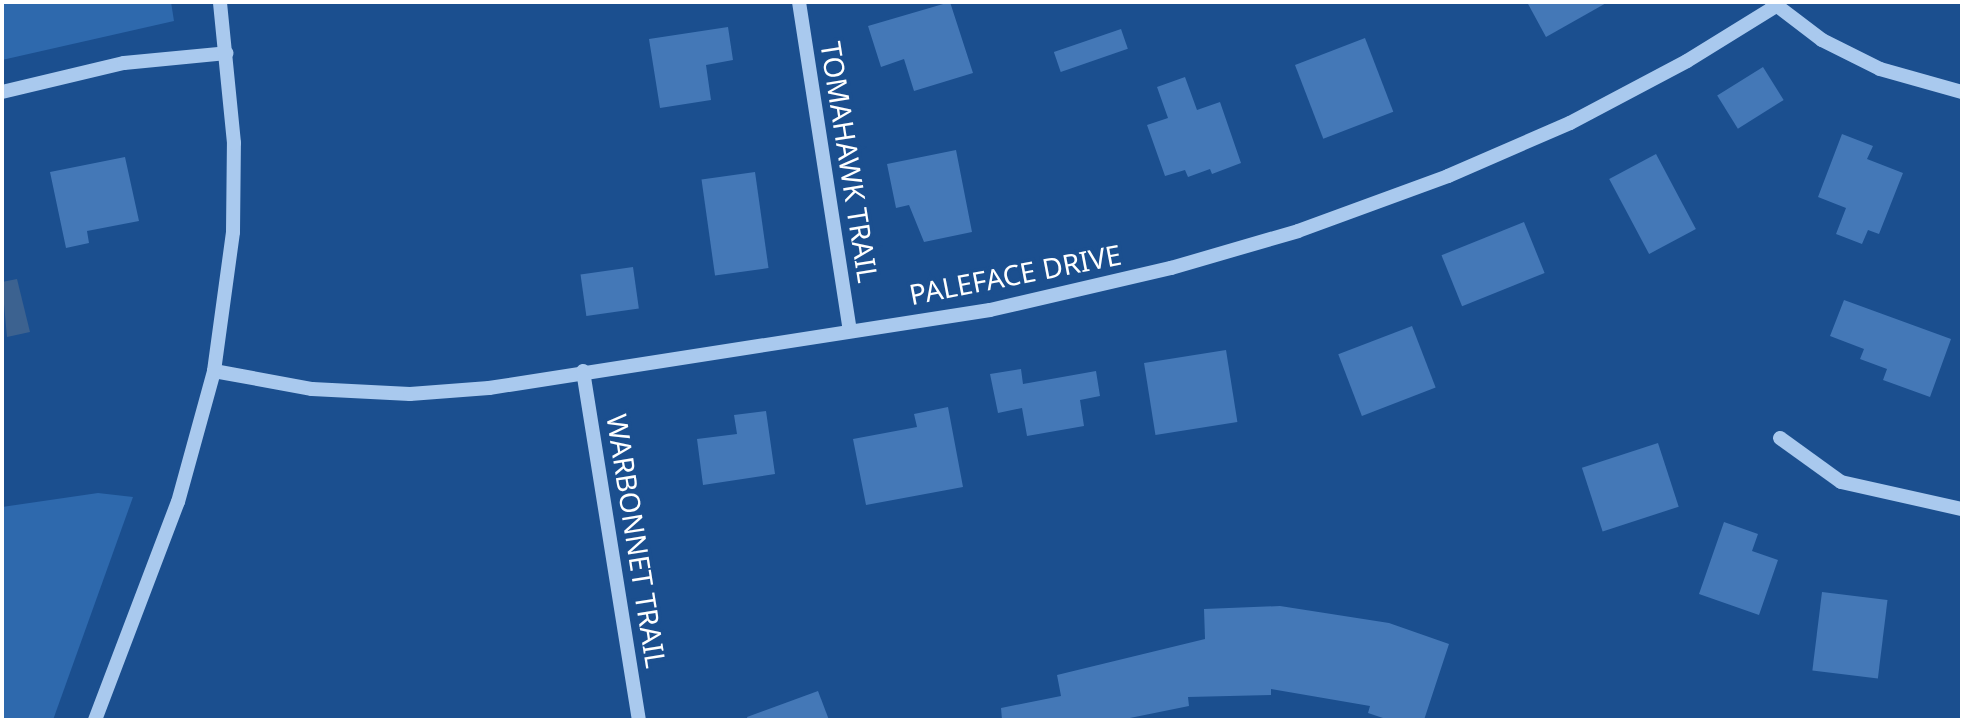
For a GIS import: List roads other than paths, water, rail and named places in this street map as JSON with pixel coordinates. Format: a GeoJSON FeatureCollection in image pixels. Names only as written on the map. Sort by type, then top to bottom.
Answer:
{"type":"FeatureCollection","features":[{"type":"Feature","properties":{"kind":"street"},"geometry":{"type":"LineString","coordinates":[[95,720],[178,502],[214,371],[233,232],[227,53],[220,2]]}},
{"type":"Feature","properties":{"kind":"street","name":"TOMAHAWK TRAIL"},"geometry":{"type":"LineString","coordinates":[[799,2],[850,330]]}},
{"type":"Feature","properties":{"kind":"street"},"geometry":{"type":"LineString","coordinates":[[1774,4],[1822,40],[1880,69],[1962,92]]}},
{"type":"Feature","properties":{"kind":"street","name":"PALEFACE DRIVE"},"geometry":{"type":"LineString","coordinates":[[214,371],[312,389],[410,394],[489,388],[990,310],[1171,268],[1298,231],[1448,176],[1570,123],[1687,61],[1774,4]]}},
{"type":"Feature","properties":{"kind":"street"},"geometry":{"type":"LineString","coordinates":[[2,92],[124,63],[227,53]]}},
{"type":"Feature","properties":{"kind":"street","name":"WARBONNET TRAIL"},"geometry":{"type":"LineString","coordinates":[[583,371],[639,720]]}},
{"type":"Feature","properties":{"kind":"street"},"geometry":{"type":"LineString","coordinates":[[1780,438],[1841,482],[1962,509]]}}]}
